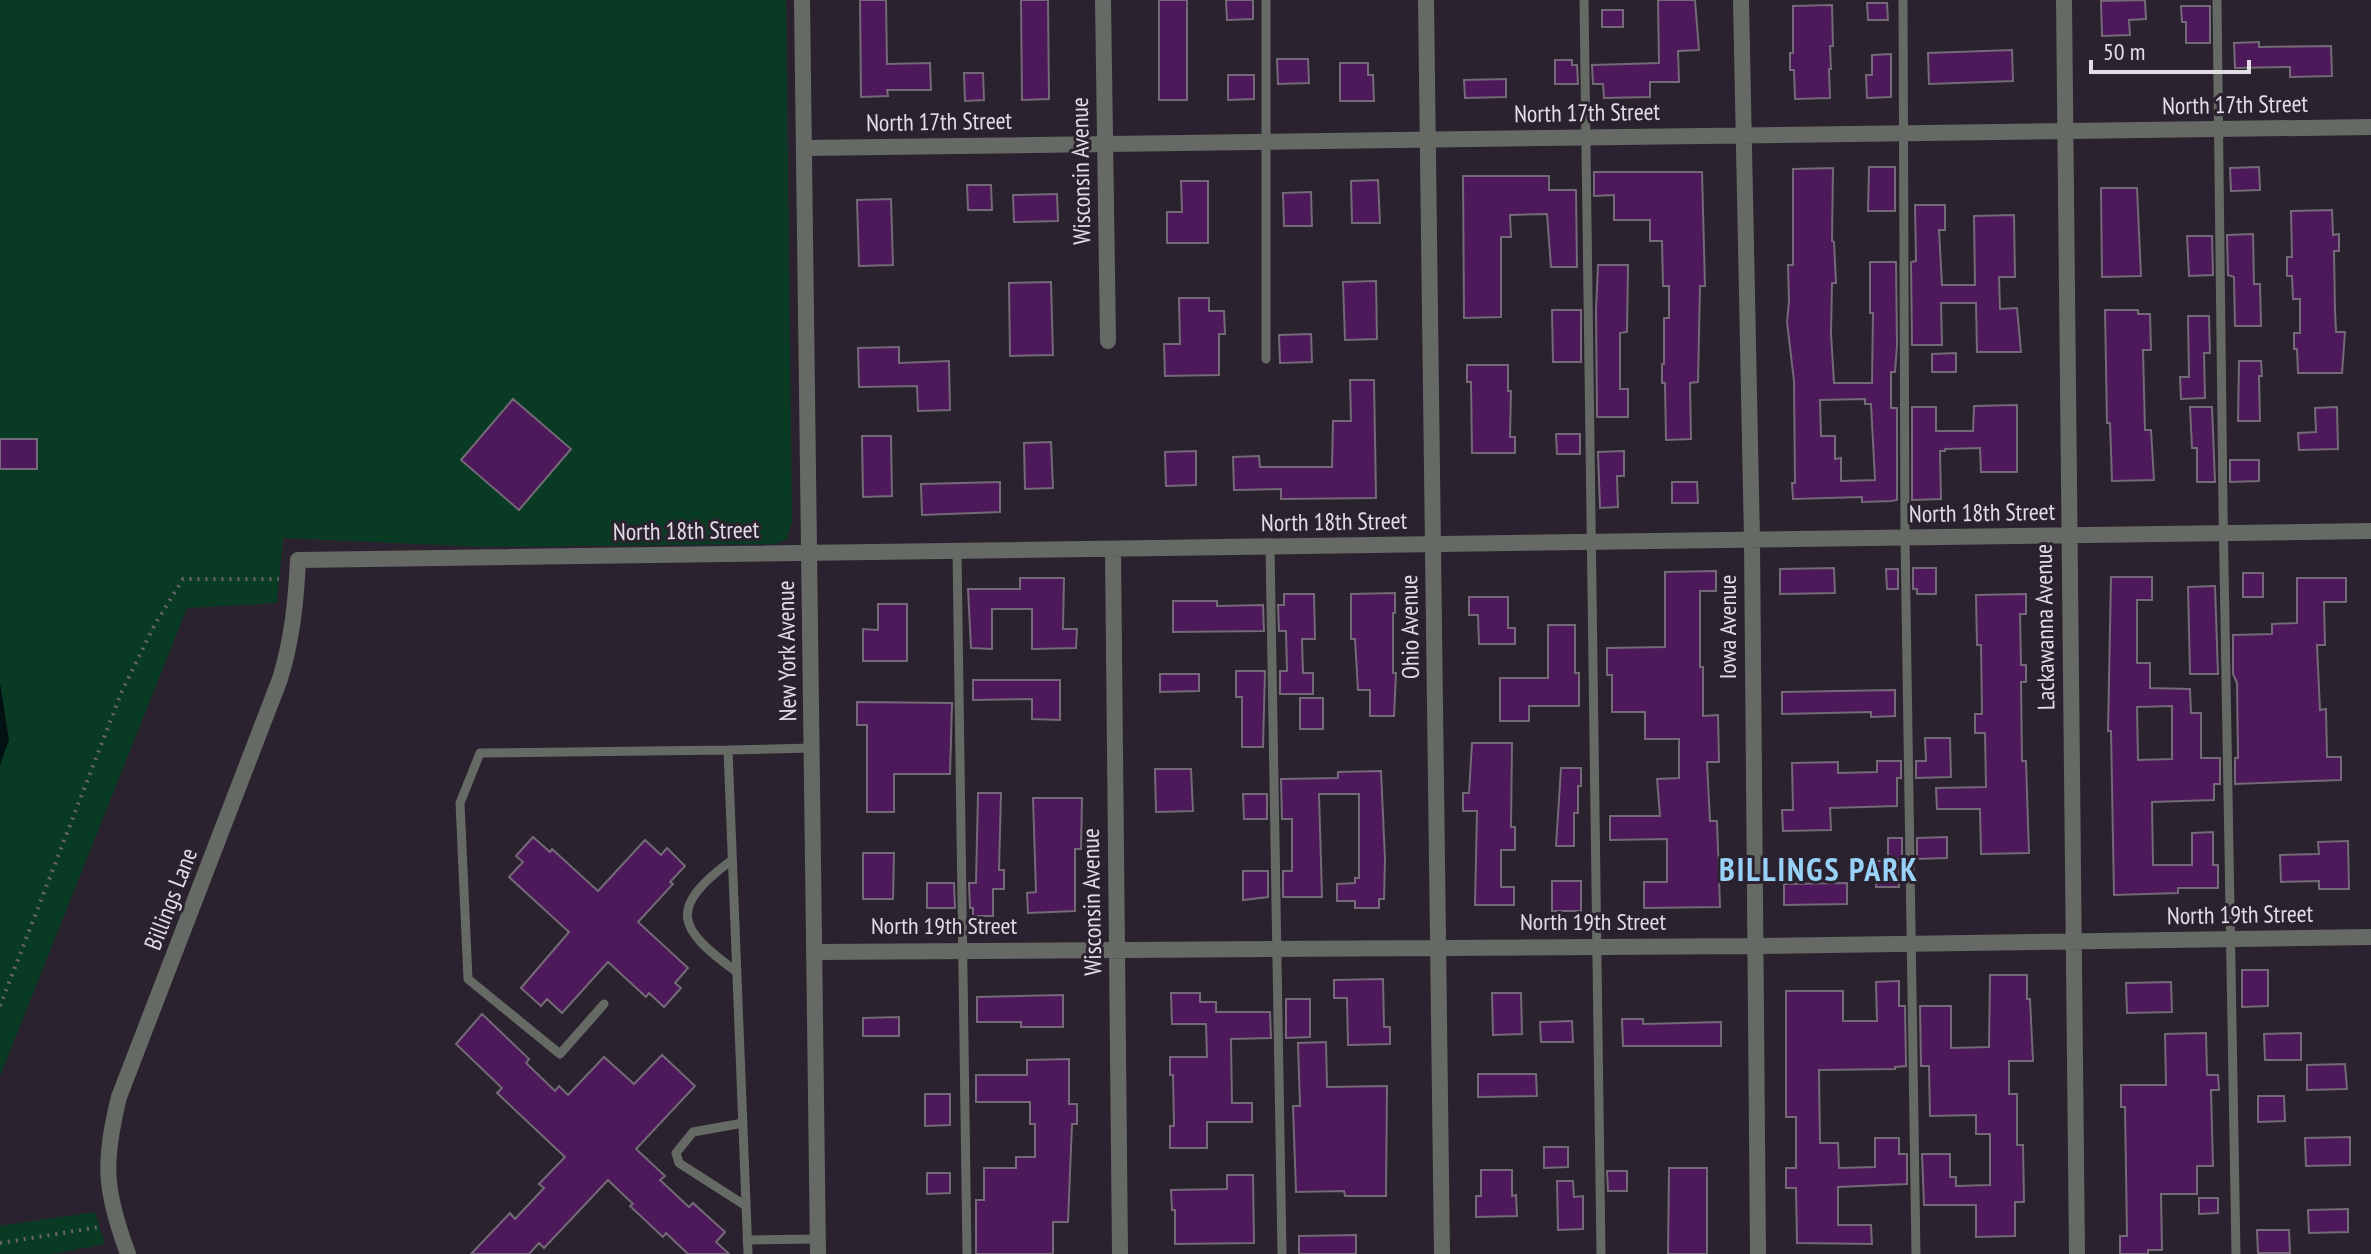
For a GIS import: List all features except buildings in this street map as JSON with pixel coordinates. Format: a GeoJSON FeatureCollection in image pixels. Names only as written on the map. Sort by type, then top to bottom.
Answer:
{"type":"FeatureCollection","features":[{"type":"Feature","properties":{"kind":"street","name":"New York Avenue"},"geometry":{"type":"LineString","coordinates":[[802,0],[818,1246]]}},
{"type":"Feature","properties":{"kind":"street","name":"Wisconsin Avenue"},"geometry":{"type":"LineString","coordinates":[[1103,0],[1108,341]]}},
{"type":"Feature","properties":{"kind":"street","name":"Ohio Avenue"},"geometry":{"type":"LineString","coordinates":[[1426,0],[1442,1254]]}},
{"type":"Feature","properties":{"kind":"street","name":"Iowa Avenue"},"geometry":{"type":"LineString","coordinates":[[1741,0],[1752,540],[1758,1254]]}},
{"type":"Feature","properties":{"kind":"street","name":"Lackawanna Avenue"},"geometry":{"type":"LineString","coordinates":[[2064,0],[2077,1254]]}},
{"type":"Feature","properties":{"kind":"street","name":"North 17th Street"},"geometry":{"type":"LineString","coordinates":[[804,148],[2371,127]]}},
{"type":"Feature","properties":{"kind":"street","name":"North 18th Street"},"geometry":{"type":"LineString","coordinates":[[298,560],[2371,531]]}},
{"type":"Feature","properties":{"kind":"street","name":"Wisconsin Avenue"},"geometry":{"type":"LineString","coordinates":[[1113,549],[1120,1254]]}},
{"type":"Feature","properties":{"kind":"street","name":"Billings Lane"},"geometry":{"type":"LineString","coordinates":[[128,1254],[108,1184],[107,1160],[119,1097],[275,693],[288,651],[296,603],[298,560]]}},
{"type":"Feature","properties":{"kind":"street","name":"North 19th Street"},"geometry":{"type":"LineString","coordinates":[[814,952],[1755,946],[2371,937]]}},
{"type":"Feature","properties":{"kind":"lane"},"geometry":{"type":"LineString","coordinates":[[1266,0],[1266,359]]}},
{"type":"Feature","properties":{"kind":"lane"},"geometry":{"type":"LineString","coordinates":[[1584,0],[1601,1254]]}},
{"type":"Feature","properties":{"kind":"lane"},"geometry":{"type":"LineString","coordinates":[[1903,0],[1905,538],[1916,1254]]}},
{"type":"Feature","properties":{"kind":"lane"},"geometry":{"type":"LineString","coordinates":[[2217,0],[2236,1254]]}},
{"type":"Feature","properties":{"kind":"lane"},"geometry":{"type":"LineString","coordinates":[[1270,547],[1282,1254]]}},
{"type":"Feature","properties":{"kind":"lane"},"geometry":{"type":"LineString","coordinates":[[957,551],[967,1254]]}},
{"type":"Feature","properties":{"kind":"lane"},"geometry":{"type":"LineString","coordinates":[[604,1004],[560,1054],[468,979],[460,803],[480,753],[812,748]]}},
{"type":"Feature","properties":{"kind":"lane"},"geometry":{"type":"LineString","coordinates":[[728,750],[748,1254]]}},
{"type":"Feature","properties":{"kind":"lane"},"geometry":{"type":"LineString","coordinates":[[732,860],[709,877],[692,901],[686,920],[691,934],[704,948],[737,972]]}},
{"type":"Feature","properties":{"kind":"lane"},"geometry":{"type":"LineString","coordinates":[[743,1123],[693,1132],[676,1153],[679,1163],[746,1206]]}},
{"type":"Feature","properties":{"kind":"lane"},"geometry":{"type":"LineString","coordinates":[[747,1240],[818,1246]]}},
{"type":"Feature","properties":{"kind":"path"},"geometry":{"type":"LineString","coordinates":[[0,1006],[122,691],[155,624],[183,579],[297,579]]}},
{"type":"Feature","properties":{"kind":"path"},"geometry":{"type":"LineString","coordinates":[[0,1243],[117,1224]]}},
{"type":"Feature","properties":{"kind":"green space"},"geometry":{"type":"Polygon","coordinates":[[[0,0],[786,0],[792,521],[787,539],[775,544],[483,547],[283,538],[277,603],[187,608],[0,1076],[0,0]]]}},
{"type":"Feature","properties":{"kind":"green space"},"geometry":{"type":"Polygon","coordinates":[[[95,1212],[105,1244],[52,1254],[0,1254],[0,1226],[95,1212]]]}},
{"type":"Feature","properties":{"kind":"shaded area"},"geometry":{"type":"Polygon","coordinates":[[[0,683],[9,740],[0,765],[0,683]]]}},
{"type":"Feature","properties":{"kind":"district","name":"BILLINGS PARK"},"geometry":{"type":"Point","coordinates":[1819,870]}}]}
